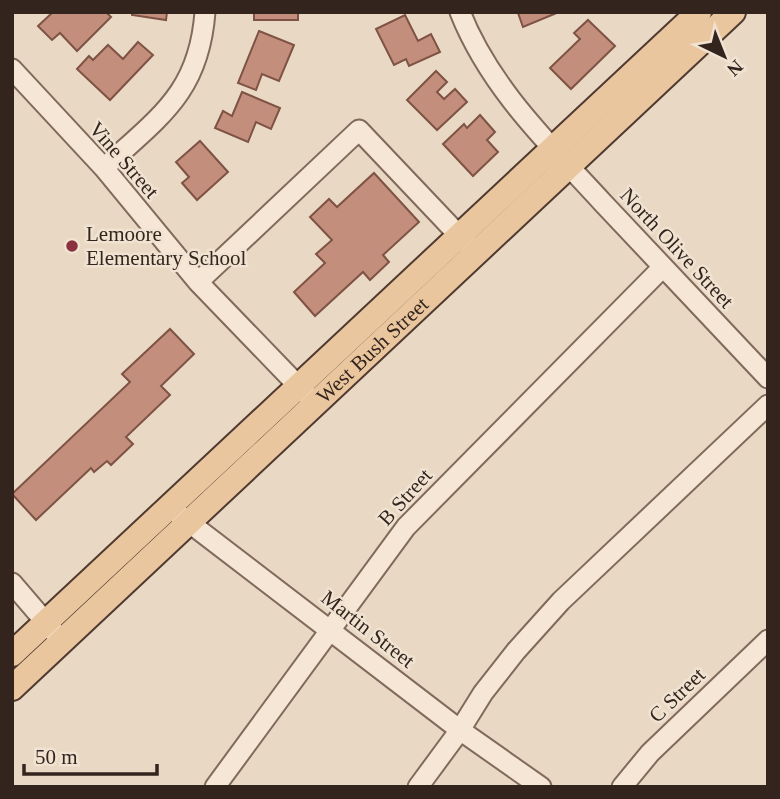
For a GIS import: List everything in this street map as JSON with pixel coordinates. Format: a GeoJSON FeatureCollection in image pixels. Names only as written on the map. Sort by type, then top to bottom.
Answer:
{"type":"FeatureCollection","features":[{"type":"Feature","properties":{"kind":"main road","name":"West Bush Street"},"geometry":{"type":"LineString","coordinates":[[562,159],[699,12]]}},
{"type":"Feature","properties":{"kind":"main road","name":"West Bush Street"},"geometry":{"type":"LineString","coordinates":[[12,654],[168,507],[307,395],[562,159],[733,12]]}},
{"type":"Feature","properties":{"kind":"main road","name":"West Bush Street"},"geometry":{"type":"LineString","coordinates":[[12,688],[189,522],[307,395]]}},
{"type":"Feature","properties":{"kind":"street"},"geometry":{"type":"LineString","coordinates":[[104,168],[159,118],[184,88],[197,62],[203,38],[205,12]]}},
{"type":"Feature","properties":{"kind":"street","name":"North Olive Street"},"geometry":{"type":"LineString","coordinates":[[460,12],[478,53],[500,87],[562,159],[768,378]]}},
{"type":"Feature","properties":{"kind":"street","name":"Vine Street"},"geometry":{"type":"LineString","coordinates":[[12,69],[104,168],[198,282],[307,395]]}},
{"type":"Feature","properties":{"kind":"street"},"geometry":{"type":"LineString","coordinates":[[198,282],[359,130],[468,246]]}},
{"type":"Feature","properties":{"kind":"street","name":"B Street"},"geometry":{"type":"LineString","coordinates":[[215,787],[406,527],[663,267]]}},
{"type":"Feature","properties":{"kind":"street"},"geometry":{"type":"LineString","coordinates":[[418,787],[460,730],[483,693],[561,601],[768,405]]}},
{"type":"Feature","properties":{"kind":"street","name":"Martin Street"},"geometry":{"type":"LineString","coordinates":[[168,507],[332,629],[460,730],[541,787]]}},
{"type":"Feature","properties":{"kind":"street"},"geometry":{"type":"LineString","coordinates":[[12,583],[62,641]]}},
{"type":"Feature","properties":{"kind":"street","name":"C Street"},"geometry":{"type":"LineString","coordinates":[[622,787],[650,753],[768,640]]}},
{"type":"Feature","properties":{"kind":"building"},"geometry":{"type":"Polygon","coordinates":[[[53,12],[106,12],[111,17],[77,51],[60,33],[52,40],[38,26],[53,12]]]}},
{"type":"Feature","properties":{"kind":"building"},"geometry":{"type":"Polygon","coordinates":[[[132,12],[167,12],[166,20],[132,15],[132,12]]]}},
{"type":"Feature","properties":{"kind":"building"},"geometry":{"type":"Polygon","coordinates":[[[254,12],[298,12],[298,20],[254,20],[254,12]]]}},
{"type":"Feature","properties":{"kind":"building"},"geometry":{"type":"Polygon","coordinates":[[[559,12],[523,27],[518,13],[559,12]]]}},
{"type":"Feature","properties":{"kind":"building"},"geometry":{"type":"Polygon","coordinates":[[[405,15],[418,41],[431,34],[440,52],[409,66],[406,59],[394,65],[376,29],[405,15]]]}},
{"type":"Feature","properties":{"kind":"building"},"geometry":{"type":"Polygon","coordinates":[[[588,20],[615,46],[571,89],[550,68],[580,39],[574,33],[588,20]]]}},
{"type":"Feature","properties":{"kind":"building"},"geometry":{"type":"Polygon","coordinates":[[[259,31],[294,45],[279,81],[262,74],[256,90],[238,83],[259,31]]]}},
{"type":"Feature","properties":{"kind":"building"},"geometry":{"type":"Polygon","coordinates":[[[138,42],[153,55],[110,100],[77,69],[89,56],[93,60],[108,45],[123,59],[138,42]]]}},
{"type":"Feature","properties":{"kind":"building"},"geometry":{"type":"Polygon","coordinates":[[[436,71],[447,82],[437,92],[444,99],[455,89],[467,102],[437,130],[407,100],[436,71]]]}},
{"type":"Feature","properties":{"kind":"building"},"geometry":{"type":"Polygon","coordinates":[[[242,92],[280,108],[271,129],[256,122],[248,142],[215,128],[223,111],[232,116],[242,92]]]}},
{"type":"Feature","properties":{"kind":"building"},"geometry":{"type":"Polygon","coordinates":[[[480,115],[495,132],[487,140],[498,152],[473,176],[443,144],[464,124],[467,128],[480,115]]]}},
{"type":"Feature","properties":{"kind":"building"},"geometry":{"type":"Polygon","coordinates":[[[200,141],[228,172],[197,200],[182,183],[189,177],[176,162],[200,141]]]}},
{"type":"Feature","properties":{"kind":"building"},"geometry":{"type":"Polygon","coordinates":[[[374,173],[419,222],[383,255],[389,262],[370,280],[363,272],[315,316],[294,292],[325,263],[316,254],[332,240],[310,217],[329,199],[337,207],[374,173]]]}},
{"type":"Feature","properties":{"kind":"building"},"geometry":{"type":"Polygon","coordinates":[[[170,329],[194,354],[161,386],[170,395],[126,437],[133,444],[111,465],[107,461],[94,472],[91,468],[36,520],[12,494],[130,382],[122,374],[170,329]]]}},
{"type":"Feature","properties":{"kind":"place","name":"Lemoore Elementary School"},"geometry":{"type":"Point","coordinates":[72,246]}}]}
